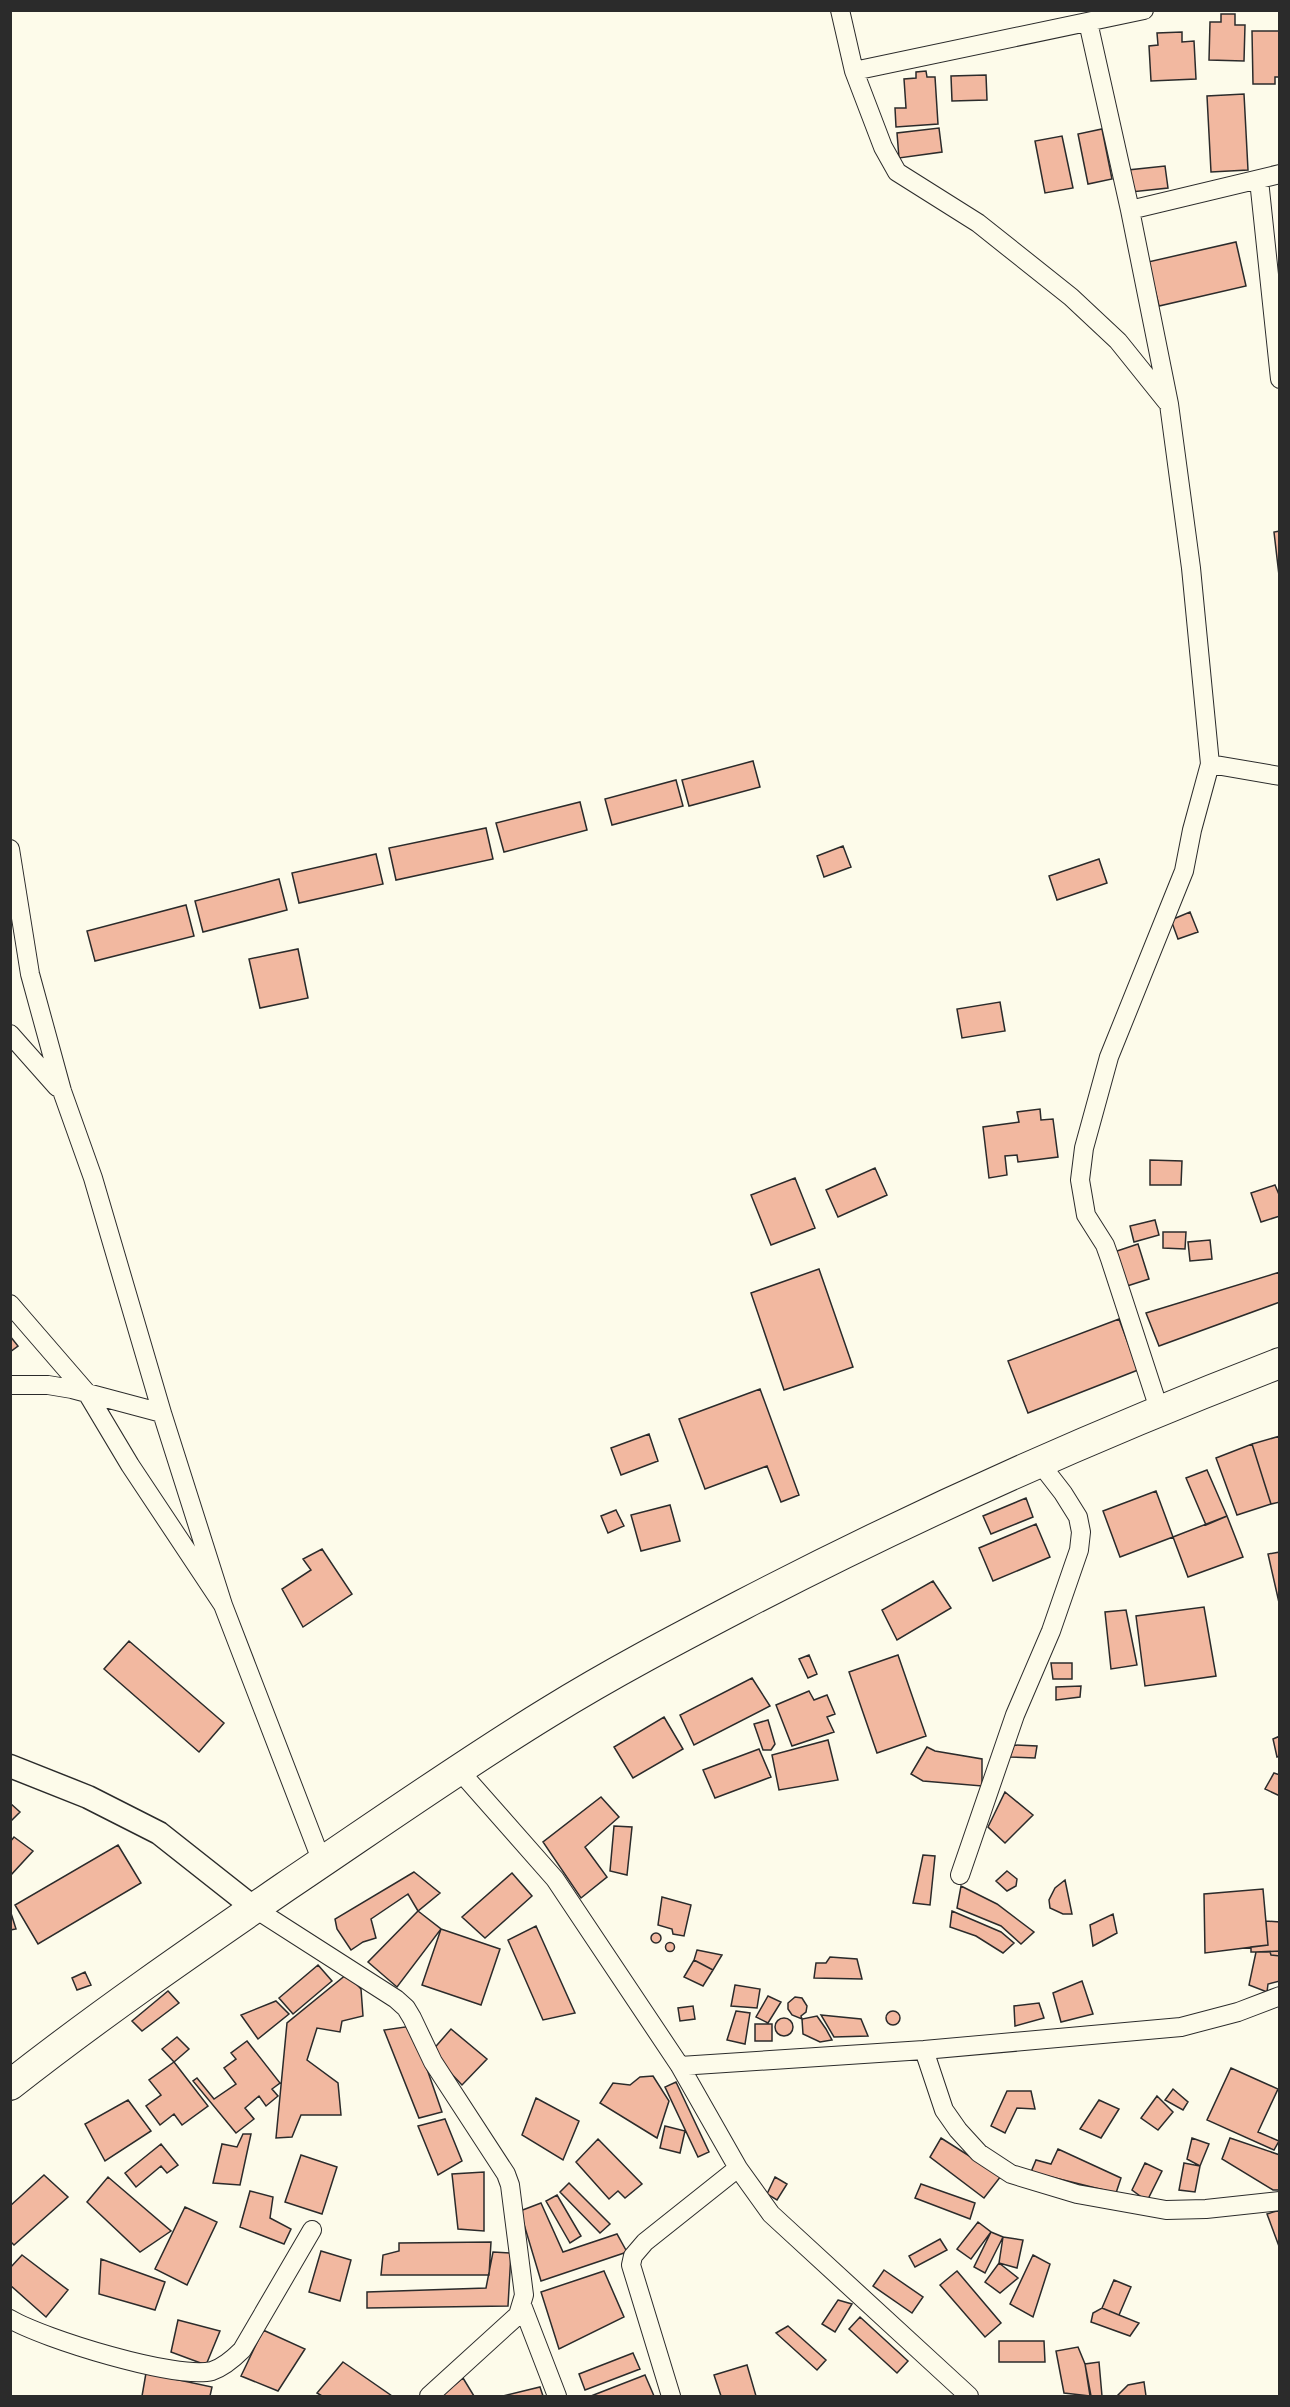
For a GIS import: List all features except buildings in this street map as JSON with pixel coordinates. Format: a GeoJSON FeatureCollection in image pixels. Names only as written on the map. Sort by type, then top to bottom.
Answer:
{"type":"FeatureCollection","features":[{"type":"Feature","properties":{"kind":"highway"},"geometry":{"type":"LineString","coordinates":[[10,2085],[70,2038],[254,1908],[458,1769],[552,1710],[685,1635],[912,1518],[1159,1410],[1280,1363]]}},
{"type":"Feature","properties":{"kind":"street"},"geometry":{"type":"LineString","coordinates":[[840,10],[854,71],[883,147],[897,172],[978,223],[1071,297],[1118,341],[1169,404]]}},
{"type":"Feature","properties":{"kind":"street"},"geometry":{"type":"LineString","coordinates":[[854,71],[1144,10]]}},
{"type":"Feature","properties":{"kind":"street"},"geometry":{"type":"LineString","coordinates":[[1088,22],[1131,210],[1169,404],[1191,568],[1210,764],[1192,830],[1184,872],[1108,1057],[1084,1148],[1080,1180],[1086,1215],[1105,1245],[1159,1410]]}},
{"type":"Feature","properties":{"kind":"street"},"geometry":{"type":"LineString","coordinates":[[1131,210],[1280,174]]}},
{"type":"Feature","properties":{"kind":"street"},"geometry":{"type":"LineString","coordinates":[[1259,180],[1280,379]]}},
{"type":"Feature","properties":{"kind":"street"},"geometry":{"type":"LineString","coordinates":[[1210,764],[1280,776]]}},
{"type":"Feature","properties":{"kind":"street"},"geometry":{"type":"LineString","coordinates":[[10,849],[30,974],[62,1091],[93,1178],[162,1413],[223,1605],[322,1862]]}},
{"type":"Feature","properties":{"kind":"street"},"geometry":{"type":"LineString","coordinates":[[10,1034],[62,1091]]}},
{"type":"Feature","properties":{"kind":"street"},"geometry":{"type":"LineString","coordinates":[[10,1304],[87,1394],[130,1465],[223,1605]]}},
{"type":"Feature","properties":{"kind":"street"},"geometry":{"type":"LineString","coordinates":[[10,1385],[48,1385],[162,1413]]}},
{"type":"Feature","properties":{"kind":"street"},"geometry":{"type":"LineString","coordinates":[[960,1875],[1016,1715],[1051,1631],[1079,1550],[1081,1532],[1078,1518],[1063,1493],[1039,1462]]}},
{"type":"Feature","properties":{"kind":"street"},"geometry":{"type":"LineString","coordinates":[[10,1766],[88,1797],[159,1833],[254,1908],[396,1999],[406,2008],[433,2062],[508,2180],[513,2194],[524,2295],[518,2315],[429,2397]]}},
{"type":"Feature","properties":{"kind":"street"},"geometry":{"type":"LineString","coordinates":[[458,1769],[555,1879],[680,2066],[738,2168],[771,2214],[969,2397]]}},
{"type":"Feature","properties":{"kind":"street"},"geometry":{"type":"LineString","coordinates":[[680,2066],[924,2050],[1181,2027],[1238,2012],[1280,1996]]}},
{"type":"Feature","properties":{"kind":"street"},"geometry":{"type":"LineString","coordinates":[[924,2050],[944,2110],[958,2130],[979,2152],[1011,2174],[1077,2194],[1166,2210],[1206,2209],[1280,2201]]}},
{"type":"Feature","properties":{"kind":"street"},"geometry":{"type":"LineString","coordinates":[[671,2397],[631,2265],[633,2256],[645,2242],[738,2168]]}},
{"type":"Feature","properties":{"kind":"street"},"geometry":{"type":"LineString","coordinates":[[10,2319],[24,2327],[82,2348],[163,2368],[195,2373],[212,2371],[228,2363],[242,2350],[312,2230]]}},
{"type":"Feature","properties":{"kind":"street"},"geometry":{"type":"LineString","coordinates":[[522,2305],[558,2397]]}}]}
